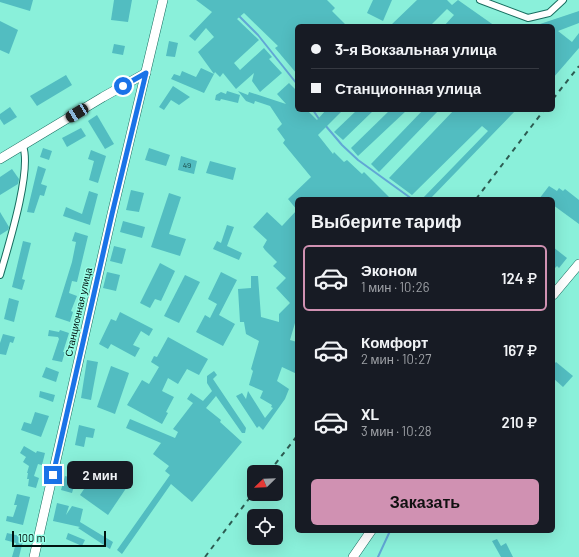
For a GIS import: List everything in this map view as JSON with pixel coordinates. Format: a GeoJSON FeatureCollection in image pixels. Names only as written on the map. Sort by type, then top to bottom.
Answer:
{"type":"FeatureCollection","features":[{"type":"Feature","properties":{"kind":"street","name":"Станционная улица"},"geometry":{"type":"LineString","coordinates":[[34,557],[112,214],[163,0]]}},
{"type":"Feature","properties":{"kind":"street"},"geometry":{"type":"LineString","coordinates":[[480,0],[528,18],[549,13],[563,0]]}},
{"type":"Feature","properties":{"kind":"street"},"geometry":{"type":"LineString","coordinates":[[0,159],[146,73]]}},
{"type":"Feature","properties":{"kind":"street"},"geometry":{"type":"LineString","coordinates":[[0,275],[16,217],[23,178],[26,157],[23,146]]}},
{"type":"Feature","properties":{"kind":"street"},"geometry":{"type":"LineString","coordinates":[[555,293],[579,264]]}},
{"type":"Feature","properties":{"kind":"street"},"geometry":{"type":"LineString","coordinates":[[353,557],[370,533]]}},
{"type":"Feature","properties":{"kind":"building"},"geometry":{"type":"Polygon","coordinates":[[[0,0],[33,0],[30,11],[0,2],[0,0]]]}},
{"type":"Feature","properties":{"kind":"building"},"geometry":{"type":"Polygon","coordinates":[[[114,0],[132,0],[128,22],[111,20],[114,0]]]}},
{"type":"Feature","properties":{"kind":"building"},"geometry":{"type":"Polygon","coordinates":[[[196,0],[327,0],[335,8],[332,11],[345,24],[295,24],[295,72],[275,48],[278,46],[244,13],[237,19],[259,40],[234,63],[240,70],[264,48],[272,57],[269,59],[282,73],[260,92],[252,81],[254,73],[236,89],[223,73],[220,77],[215,72],[214,74],[198,52],[214,37],[206,28],[195,41],[189,36],[212,12],[196,0]]]}},
{"type":"Feature","properties":{"kind":"building"},"geometry":{"type":"Polygon","coordinates":[[[373,0],[392,0],[383,21],[367,13],[373,0]]]}},
{"type":"Feature","properties":{"kind":"building"},"geometry":{"type":"Polygon","coordinates":[[[417,0],[447,0],[452,5],[458,0],[492,24],[446,24],[454,15],[447,9],[432,24],[392,24],[417,0]]]}},
{"type":"Feature","properties":{"kind":"building"},"geometry":{"type":"Polygon","coordinates":[[[579,11],[579,23],[558,31],[572,42],[579,33],[579,48],[555,76],[555,24],[540,24],[579,11]]]}},
{"type":"Feature","properties":{"kind":"building"},"geometry":{"type":"Polygon","coordinates":[[[0,21],[18,30],[9,54],[0,50],[0,21]]]}},
{"type":"Feature","properties":{"kind":"building"},"geometry":{"type":"Polygon","coordinates":[[[169,41],[178,43],[175,57],[166,56],[169,41]]]}},
{"type":"Feature","properties":{"kind":"building"},"geometry":{"type":"Polygon","coordinates":[[[114,44],[125,46],[123,55],[112,53],[114,44]]]}},
{"type":"Feature","properties":{"kind":"building"},"geometry":{"type":"Polygon","coordinates":[[[201,68],[214,74],[204,93],[171,79],[174,74],[180,76],[182,71],[196,77],[201,68]]]}},
{"type":"Feature","properties":{"kind":"building"},"geometry":{"type":"Polygon","coordinates":[[[66,75],[72,85],[37,106],[30,96],[66,75]]]}},
{"type":"Feature","properties":{"kind":"building"},"geometry":{"type":"Polygon","coordinates":[[[289,83],[295,89],[295,112],[309,112],[317,120],[324,112],[341,112],[318,135],[333,154],[334,152],[344,162],[347,160],[362,174],[364,172],[389,197],[295,197],[295,208],[288,199],[311,177],[283,143],[285,140],[277,129],[282,124],[270,106],[255,101],[254,104],[246,101],[238,91],[248,95],[249,92],[286,104],[277,94],[289,83]]]}},
{"type":"Feature","properties":{"kind":"building"},"geometry":{"type":"Polygon","coordinates":[[[173,86],[190,97],[179,105],[171,100],[164,110],[159,107],[173,86]]]}},
{"type":"Feature","properties":{"kind":"building"},"geometry":{"type":"Polygon","coordinates":[[[227,91],[240,95],[238,103],[221,99],[220,101],[215,100],[216,95],[221,92],[226,94],[227,91]]]}},
{"type":"Feature","properties":{"kind":"building"},"geometry":{"type":"Polygon","coordinates":[[[10,107],[17,117],[4,125],[0,119],[0,114],[10,107]]]}},
{"type":"Feature","properties":{"kind":"building"},"geometry":{"type":"Polygon","coordinates":[[[355,112],[372,112],[343,140],[334,132],[355,112]]]}},
{"type":"Feature","properties":{"kind":"building"},"geometry":{"type":"Polygon","coordinates":[[[388,112],[405,112],[358,156],[351,148],[388,112]]]}},
{"type":"Feature","properties":{"kind":"building"},"geometry":{"type":"Polygon","coordinates":[[[421,112],[437,112],[379,172],[371,164],[421,112]]]}},
{"type":"Feature","properties":{"kind":"building"},"geometry":{"type":"Polygon","coordinates":[[[452,112],[514,112],[432,197],[424,197],[488,131],[482,126],[412,195],[389,178],[452,112]]]}},
{"type":"Feature","properties":{"kind":"building"},"geometry":{"type":"Polygon","coordinates":[[[97,115],[114,144],[105,149],[88,121],[97,115]]]}},
{"type":"Feature","properties":{"kind":"building"},"geometry":{"type":"Polygon","coordinates":[[[81,128],[86,136],[67,147],[62,138],[81,128]]]}},
{"type":"Feature","properties":{"kind":"building"},"geometry":{"type":"Polygon","coordinates":[[[43,148],[52,151],[49,160],[40,157],[43,148]]]}},
{"type":"Feature","properties":{"kind":"building"},"geometry":{"type":"Polygon","coordinates":[[[149,148],[170,155],[166,166],[145,160],[149,148]]]}},
{"type":"Feature","properties":{"kind":"building"},"geometry":{"type":"Polygon","coordinates":[[[91,150],[106,156],[98,183],[89,180],[94,161],[88,159],[91,150]]]}},
{"type":"Feature","properties":{"kind":"building"},"geometry":{"type":"Polygon","coordinates":[[[181,156],[197,161],[194,174],[178,170],[181,156]]]}},
{"type":"Feature","properties":{"kind":"building"},"geometry":{"type":"Polygon","coordinates":[[[210,161],[236,168],[233,180],[206,173],[210,161]]]}},
{"type":"Feature","properties":{"kind":"building"},"geometry":{"type":"Polygon","coordinates":[[[38,166],[46,169],[41,184],[47,186],[44,196],[40,195],[34,213],[27,212],[38,166]]]}},
{"type":"Feature","properties":{"kind":"building"},"geometry":{"type":"Polygon","coordinates":[[[12,169],[19,179],[18,184],[0,195],[0,177],[12,169]]]}},
{"type":"Feature","properties":{"kind":"building"},"geometry":{"type":"Polygon","coordinates":[[[549,186],[557,191],[559,188],[563,191],[565,189],[579,200],[579,224],[555,206],[555,197],[541,197],[549,186]]]}},
{"type":"Feature","properties":{"kind":"building"},"geometry":{"type":"Polygon","coordinates":[[[131,190],[144,193],[139,212],[126,210],[131,190]]]}},
{"type":"Feature","properties":{"kind":"building"},"geometry":{"type":"Polygon","coordinates":[[[89,191],[98,194],[90,225],[63,216],[66,207],[82,214],[89,191]]]}},
{"type":"Feature","properties":{"kind":"building"},"geometry":{"type":"Polygon","coordinates":[[[169,193],[181,197],[169,234],[186,239],[180,256],[151,247],[169,193]]]}},
{"type":"Feature","properties":{"kind":"building"},"geometry":{"type":"Polygon","coordinates":[[[0,212],[9,227],[8,230],[0,235],[0,212]]]}},
{"type":"Feature","properties":{"kind":"building"},"geometry":{"type":"Polygon","coordinates":[[[267,212],[282,226],[295,212],[295,323],[290,340],[295,341],[295,373],[282,367],[277,381],[289,389],[285,399],[263,430],[259,426],[257,428],[236,396],[242,393],[246,399],[248,391],[265,418],[273,408],[271,407],[272,405],[260,398],[263,391],[249,385],[253,371],[251,369],[259,341],[246,334],[244,322],[240,322],[238,289],[251,288],[251,276],[258,276],[261,317],[279,322],[279,314],[290,303],[276,288],[286,278],[273,266],[277,262],[263,247],[267,240],[253,227],[267,212]]]}},
{"type":"Feature","properties":{"kind":"building"},"geometry":{"type":"Polygon","coordinates":[[[123,221],[145,227],[142,238],[120,232],[123,221]]]}},
{"type":"Feature","properties":{"kind":"building"},"geometry":{"type":"Polygon","coordinates":[[[227,225],[234,227],[227,246],[242,253],[239,260],[213,249],[217,241],[221,243],[227,225]]]}},
{"type":"Feature","properties":{"kind":"building"},"geometry":{"type":"Polygon","coordinates":[[[75,232],[88,236],[77,282],[72,281],[69,293],[77,296],[71,311],[73,312],[70,322],[55,317],[72,262],[76,242],[72,241],[75,232]]]}},
{"type":"Feature","properties":{"kind":"building"},"geometry":{"type":"Polygon","coordinates":[[[23,241],[31,243],[22,279],[25,280],[22,290],[12,287],[23,241]]]}},
{"type":"Feature","properties":{"kind":"building"},"geometry":{"type":"Polygon","coordinates":[[[114,246],[126,249],[122,264],[110,261],[114,246]]]}},
{"type":"Feature","properties":{"kind":"building"},"geometry":{"type":"Polygon","coordinates":[[[555,249],[567,258],[559,268],[557,266],[555,268],[555,249]]]}},
{"type":"Feature","properties":{"kind":"building"},"geometry":{"type":"Polygon","coordinates":[[[160,263],[175,271],[161,301],[155,299],[150,308],[140,303],[160,263]]]}},
{"type":"Feature","properties":{"kind":"building"},"geometry":{"type":"Polygon","coordinates":[[[107,272],[120,275],[116,291],[103,288],[107,272]]]}},
{"type":"Feature","properties":{"kind":"building"},"geometry":{"type":"Polygon","coordinates":[[[221,272],[237,280],[219,315],[235,324],[223,346],[196,332],[205,315],[210,318],[217,304],[208,299],[221,272]]]}},
{"type":"Feature","properties":{"kind":"building"},"geometry":{"type":"Polygon","coordinates":[[[185,275],[200,282],[179,323],[164,316],[185,275]]]}},
{"type":"Feature","properties":{"kind":"building"},"geometry":{"type":"Polygon","coordinates":[[[9,298],[19,301],[14,322],[4,319],[9,298]]]}},
{"type":"Feature","properties":{"kind":"building"},"geometry":{"type":"Polygon","coordinates":[[[120,312],[153,329],[149,336],[141,331],[133,345],[140,348],[135,357],[111,344],[108,349],[99,344],[111,319],[116,321],[120,312]]]}},
{"type":"Feature","properties":{"kind":"building"},"geometry":{"type":"Polygon","coordinates":[[[49,330],[59,332],[60,330],[69,333],[63,352],[65,352],[62,362],[52,360],[59,339],[58,337],[48,336],[49,330]]]}},
{"type":"Feature","properties":{"kind":"building"},"geometry":{"type":"Polygon","coordinates":[[[3,334],[15,337],[13,343],[10,342],[6,355],[0,354],[0,343],[3,334]]]}},
{"type":"Feature","properties":{"kind":"building"},"geometry":{"type":"Polygon","coordinates":[[[168,337],[208,359],[199,375],[187,369],[178,384],[168,378],[162,391],[174,397],[166,412],[168,413],[162,424],[127,405],[142,380],[149,384],[159,367],[151,362],[154,356],[157,357],[168,337]]]}},
{"type":"Feature","properties":{"kind":"building"},"geometry":{"type":"Polygon","coordinates":[[[87,360],[98,362],[91,400],[81,398],[87,360]]]}},
{"type":"Feature","properties":{"kind":"building"},"geometry":{"type":"Polygon","coordinates":[[[556,362],[573,376],[563,387],[555,380],[556,362]]]}},
{"type":"Feature","properties":{"kind":"building"},"geometry":{"type":"Polygon","coordinates":[[[111,366],[129,373],[115,414],[97,407],[111,366]]]}},
{"type":"Feature","properties":{"kind":"building"},"geometry":{"type":"Polygon","coordinates":[[[46,367],[59,372],[56,382],[42,377],[46,367]]]}},
{"type":"Feature","properties":{"kind":"building"},"geometry":{"type":"Polygon","coordinates":[[[214,371],[217,375],[213,379],[246,428],[245,433],[242,433],[216,396],[206,408],[221,420],[220,422],[242,442],[192,502],[171,484],[122,554],[117,550],[170,475],[165,471],[169,466],[153,454],[161,443],[126,428],[130,419],[175,438],[178,432],[173,429],[193,403],[187,399],[191,393],[203,401],[212,391],[207,383],[207,376],[214,371]]]}},
{"type":"Feature","properties":{"kind":"building"},"geometry":{"type":"Polygon","coordinates":[[[40,391],[55,395],[53,402],[39,397],[40,391]]]}},
{"type":"Feature","properties":{"kind":"building"},"geometry":{"type":"Polygon","coordinates":[[[35,412],[49,416],[41,437],[21,430],[24,422],[31,424],[35,412]]]}},
{"type":"Feature","properties":{"kind":"building"},"geometry":{"type":"Polygon","coordinates":[[[79,425],[95,429],[93,438],[86,437],[84,447],[75,445],[79,425]]]}},
{"type":"Feature","properties":{"kind":"building"},"geometry":{"type":"Polygon","coordinates":[[[24,446],[36,453],[37,451],[45,453],[42,465],[38,464],[34,476],[39,478],[36,488],[28,486],[29,479],[27,479],[27,473],[29,466],[23,462],[26,457],[20,453],[24,446]]]}},
{"type":"Feature","properties":{"kind":"building"},"geometry":{"type":"Polygon","coordinates":[[[101,464],[129,484],[108,515],[80,495],[101,464]]]}},
{"type":"Feature","properties":{"kind":"building"},"geometry":{"type":"Polygon","coordinates":[[[65,476],[76,479],[72,493],[61,490],[65,476]]]}},
{"type":"Feature","properties":{"kind":"building"},"geometry":{"type":"Polygon","coordinates":[[[17,494],[30,497],[23,525],[6,521],[7,516],[13,517],[17,505],[14,505],[17,494]]]}},
{"type":"Feature","properties":{"kind":"building"},"geometry":{"type":"Polygon","coordinates":[[[57,503],[69,506],[66,515],[72,506],[83,509],[80,522],[113,542],[110,549],[78,528],[80,527],[53,521],[57,503]]]}},
{"type":"Feature","properties":{"kind":"building"},"geometry":{"type":"Polygon","coordinates":[[[7,533],[24,537],[19,557],[12,557],[16,543],[5,540],[7,533]]]}},
{"type":"Feature","properties":{"kind":"building"},"geometry":{"type":"Polygon","coordinates":[[[68,533],[85,540],[82,546],[66,539],[68,533]]]}},
{"type":"Feature","properties":{"kind":"building"},"geometry":{"type":"Polygon","coordinates":[[[497,539],[501,546],[506,543],[513,557],[501,557],[492,541],[497,539]]]}},
{"type":"Feature","properties":{"kind":"waterway"},"geometry":{"type":"LineString","coordinates":[[239,16],[258,35],[295,81]]}},
{"type":"Feature","properties":{"kind":"waterway"},"geometry":{"type":"LineString","coordinates":[[314,112],[319,119]]}},
{"type":"Feature","properties":{"kind":"waterway"},"geometry":{"type":"LineString","coordinates":[[325,125],[342,145],[358,160],[409,197]]}},
{"type":"Feature","properties":{"kind":"waterway"},"geometry":{"type":"LineString","coordinates":[[378,557],[389,533]]}},
{"type":"Feature","properties":{"kind":"railway"},"geometry":{"type":"LineString","coordinates":[[555,96],[579,66]]}},
{"type":"Feature","properties":{"kind":"railway"},"geometry":{"type":"LineString","coordinates":[[478,197],[542,112]]}},
{"type":"Feature","properties":{"kind":"railway"},"geometry":{"type":"LineString","coordinates":[[274,465],[295,439]]}},
{"type":"Feature","properties":{"kind":"railway"},"geometry":{"type":"LineString","coordinates":[[205,557],[247,501]]}},
{"type":"Feature","properties":{"kind":"route"},"geometry":{"type":"LineString","coordinates":[[53,475],[112,214],[146,73],[123,86]]}}]}
